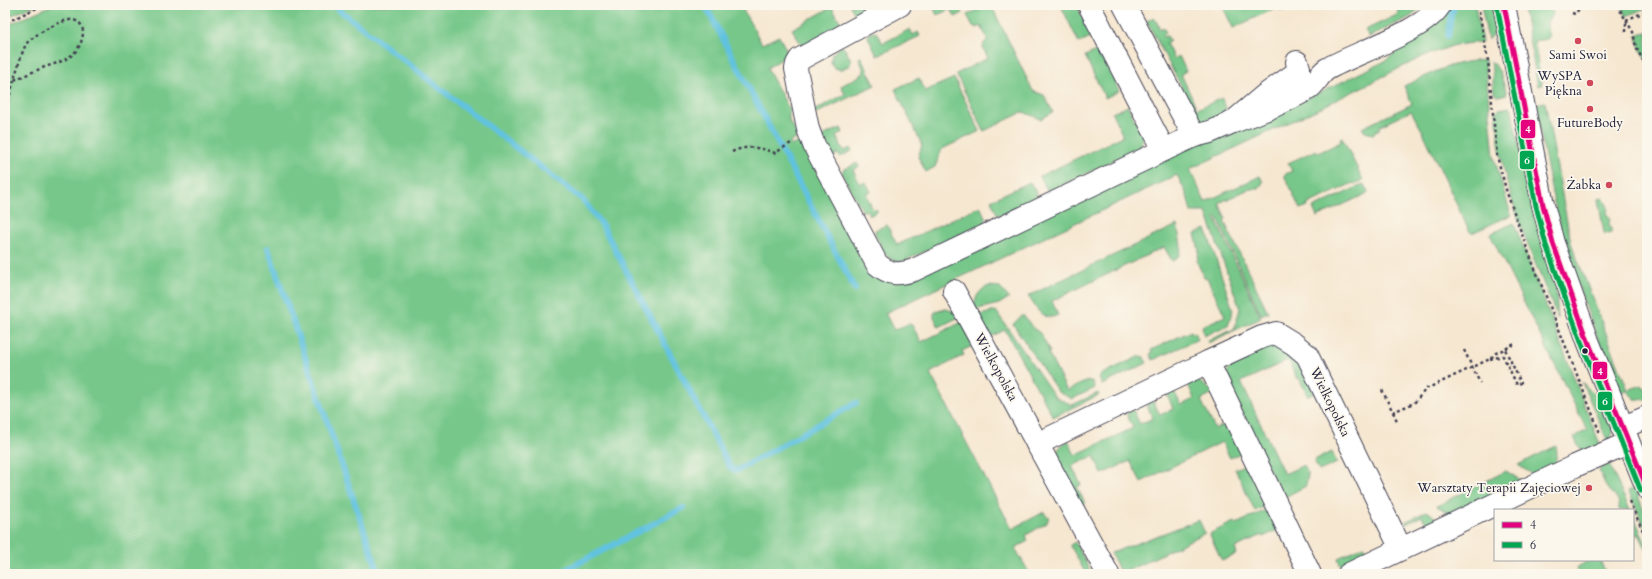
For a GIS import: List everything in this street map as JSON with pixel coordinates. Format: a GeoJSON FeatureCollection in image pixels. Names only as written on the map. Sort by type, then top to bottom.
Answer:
{"type":"FeatureCollection","features":[{"type":"Feature","properties":{"kind":"street"},"geometry":{"type":"LineString","coordinates":[[900,5],[800,59],[796,69],[805,114],[814,145],[877,264],[885,271],[894,274],[914,270],[1194,136],[1210,132],[1232,122],[1273,108],[1310,88],[1327,69],[1408,31],[1437,11],[1440,5]]}},
{"type":"Feature","properties":{"kind":"street"},"geometry":{"type":"LineString","coordinates":[[1089,5],[1164,150]]}},
{"type":"Feature","properties":{"kind":"street"},"geometry":{"type":"LineString","coordinates":[[1124,5],[1194,136]]}},
{"type":"Feature","properties":{"kind":"street"},"geometry":{"type":"LineString","coordinates":[[1504,5],[1543,205],[1553,243],[1572,299],[1647,488]]}},
{"type":"Feature","properties":{"kind":"street"},"geometry":{"type":"LineString","coordinates":[[1232,122],[1265,95],[1299,71],[1297,62]]}},
{"type":"Feature","properties":{"kind":"street","name":"Wielkopolska"},"geometry":{"type":"LineString","coordinates":[[954,291],[1108,574]]}},
{"type":"Feature","properties":{"kind":"street","name":"Wielkopolska"},"geometry":{"type":"LineString","coordinates":[[1040,450],[1208,362],[1262,337],[1276,333],[1294,344],[1307,355],[1401,549]]}},
{"type":"Feature","properties":{"kind":"street"},"geometry":{"type":"LineString","coordinates":[[1208,362],[1310,574]]}},
{"type":"Feature","properties":{"kind":"street"},"geometry":{"type":"LineString","coordinates":[[1349,574],[1575,466],[1625,435],[1647,417]]}},
{"type":"Feature","properties":{"kind":"path"},"geometry":{"type":"LineString","coordinates":[[5,28],[7,22],[43,5]]}},
{"type":"Feature","properties":{"kind":"path"},"geometry":{"type":"LineString","coordinates":[[1572,13],[1575,14],[1579,9],[1590,5]]}},
{"type":"Feature","properties":{"kind":"path"},"geometry":{"type":"LineString","coordinates":[[1617,5],[1633,32],[1636,47],[1647,68]]}},
{"type":"Feature","properties":{"kind":"path"},"geometry":{"type":"LineString","coordinates":[[1626,20],[1647,11]]}},
{"type":"Feature","properties":{"kind":"path"},"geometry":{"type":"LineString","coordinates":[[5,112],[14,80],[26,43],[38,34],[62,22],[72,19],[79,22],[83,28],[83,36],[80,47],[73,54],[60,62],[14,80]]}},
{"type":"Feature","properties":{"kind":"path"},"geometry":{"type":"LineString","coordinates":[[1626,20],[1626,32]]}},
{"type":"Feature","properties":{"kind":"path"},"geometry":{"type":"LineString","coordinates":[[732,152],[738,149],[754,148],[764,149],[775,153],[788,145]]}},
{"type":"Feature","properties":{"kind":"path"},"geometry":{"type":"LineString","coordinates":[[1490,359],[1496,353],[1516,344]]}},
{"type":"Feature","properties":{"kind":"path"},"geometry":{"type":"LineString","coordinates":[[1393,412],[1414,403],[1426,389],[1490,359],[1503,356],[1517,385],[1521,383],[1505,349]]}},
{"type":"Feature","properties":{"kind":"path"},"geometry":{"type":"LineString","coordinates":[[1464,350],[1480,383]]}},
{"type":"Feature","properties":{"kind":"path"},"geometry":{"type":"LineString","coordinates":[[1382,390],[1398,423]]}},
{"type":"Feature","properties":{"kind":"green space"},"geometry":{"type":"Polygon","coordinates":[[[5,5],[36,5],[10,16],[5,20],[5,5]]]}},
{"type":"Feature","properties":{"kind":"green space"},"geometry":{"type":"Polygon","coordinates":[[[52,5],[743,5],[746,9],[743,10],[762,44],[779,36],[787,51],[785,57],[767,68],[789,109],[789,121],[799,137],[790,142],[791,146],[800,141],[870,268],[877,276],[1321,92],[1385,61],[1444,14],[1448,5],[1475,5],[1482,42],[1455,45],[1424,56],[1318,109],[1190,169],[1205,202],[1260,176],[1263,182],[1259,189],[1249,189],[1219,203],[1226,219],[1224,221],[1268,312],[1261,315],[1217,217],[1215,218],[1261,318],[1208,343],[1207,341],[1234,329],[1240,309],[1206,212],[1191,212],[1187,195],[1177,175],[885,313],[894,330],[908,324],[912,325],[921,342],[962,322],[974,345],[962,351],[964,355],[930,373],[1012,529],[1044,512],[1047,517],[1049,516],[1047,523],[1026,535],[1028,541],[1015,548],[1030,574],[5,574],[5,36],[7,28],[12,23],[52,5]]]}},
{"type":"Feature","properties":{"kind":"green space"},"geometry":{"type":"Polygon","coordinates":[[[850,5],[883,5],[859,17],[855,15],[850,5]]]}},
{"type":"Feature","properties":{"kind":"green space"},"geometry":{"type":"Polygon","coordinates":[[[932,5],[959,5],[963,13],[955,17],[951,9],[937,15],[932,5]]]}},
{"type":"Feature","properties":{"kind":"green space"},"geometry":{"type":"Polygon","coordinates":[[[987,5],[991,5],[1033,91],[1044,95],[1053,112],[1041,119],[1023,112],[984,131],[956,74],[988,58],[983,48],[984,43],[988,40],[981,26],[977,28],[973,26],[967,15],[987,5]]]}},
{"type":"Feature","properties":{"kind":"green space"},"geometry":{"type":"Polygon","coordinates":[[[1077,5],[1090,37],[1079,43],[1061,6],[1077,5]]]}},
{"type":"Feature","properties":{"kind":"green space"},"geometry":{"type":"Polygon","coordinates":[[[1222,5],[1293,5],[1281,11],[1278,7],[1233,28],[1222,5]]]}},
{"type":"Feature","properties":{"kind":"green space"},"geometry":{"type":"Polygon","coordinates":[[[1406,5],[1421,5],[1422,8],[1410,17],[1369,37],[1365,30],[1399,14],[1397,9],[1406,5]]]}},
{"type":"Feature","properties":{"kind":"green space"},"geometry":{"type":"Polygon","coordinates":[[[1481,5],[1492,5],[1495,15],[1496,28],[1488,40],[1481,5]]]}},
{"type":"Feature","properties":{"kind":"green space"},"geometry":{"type":"Polygon","coordinates":[[[1524,5],[1550,5],[1549,10],[1554,12],[1547,22],[1550,37],[1547,39],[1534,41],[1542,85],[1538,86],[1524,12],[1524,5]]]}},
{"type":"Feature","properties":{"kind":"green space"},"geometry":{"type":"Polygon","coordinates":[[[1621,5],[1625,5],[1626,7],[1630,5],[1647,5],[1647,8],[1626,16],[1621,5]]]}},
{"type":"Feature","properties":{"kind":"green space"},"geometry":{"type":"Polygon","coordinates":[[[832,7],[842,25],[804,46],[801,44],[792,29],[832,7]]]}},
{"type":"Feature","properties":{"kind":"green space"},"geometry":{"type":"Polygon","coordinates":[[[1154,17],[1160,29],[1163,27],[1166,33],[1163,37],[1167,36],[1170,41],[1166,43],[1174,59],[1179,56],[1186,71],[1181,74],[1197,109],[1222,98],[1226,108],[1224,112],[1208,120],[1201,120],[1198,118],[1147,22],[1154,17]]]}},
{"type":"Feature","properties":{"kind":"green space"},"geometry":{"type":"Polygon","coordinates":[[[910,29],[913,35],[918,32],[920,36],[877,56],[868,37],[870,33],[876,32],[883,43],[910,29]]]}},
{"type":"Feature","properties":{"kind":"green space"},"geometry":{"type":"Polygon","coordinates":[[[1647,32],[1647,58],[1645,58],[1639,46],[1637,36],[1647,32]]]}},
{"type":"Feature","properties":{"kind":"green space"},"geometry":{"type":"Polygon","coordinates":[[[842,46],[851,60],[850,65],[840,70],[833,67],[831,62],[832,54],[842,46]]]}},
{"type":"Feature","properties":{"kind":"green space"},"geometry":{"type":"Polygon","coordinates":[[[1097,51],[1101,52],[1119,91],[1105,98],[1085,56],[1097,51]]]}},
{"type":"Feature","properties":{"kind":"green space"},"geometry":{"type":"Polygon","coordinates":[[[861,57],[875,85],[815,114],[813,111],[845,94],[841,86],[863,74],[864,70],[859,58],[861,57]]]}},
{"type":"Feature","properties":{"kind":"green space"},"geometry":{"type":"Polygon","coordinates":[[[1485,60],[1494,157],[1511,215],[1472,233],[1469,231],[1423,132],[1411,111],[1380,126],[1379,130],[1373,134],[1365,132],[1362,128],[1412,104],[1404,86],[1433,72],[1453,65],[1485,60]]]}},
{"type":"Feature","properties":{"kind":"green space"},"geometry":{"type":"Polygon","coordinates":[[[1491,61],[1500,72],[1507,94],[1498,96],[1494,93],[1491,61]]]}},
{"type":"Feature","properties":{"kind":"green space"},"geometry":{"type":"Polygon","coordinates":[[[919,78],[925,91],[954,78],[980,131],[942,149],[935,167],[926,172],[918,157],[922,145],[895,89],[919,78]]]}},
{"type":"Feature","properties":{"kind":"green space"},"geometry":{"type":"Polygon","coordinates":[[[1545,102],[1571,243],[1628,390],[1642,385],[1644,388],[1647,387],[1647,400],[1635,399],[1626,390],[1619,394],[1575,278],[1555,206],[1535,104],[1545,102]]]}},
{"type":"Feature","properties":{"kind":"green space"},"geometry":{"type":"Polygon","coordinates":[[[1128,106],[1143,137],[1137,149],[1052,190],[1047,190],[1040,176],[1123,136],[1112,113],[1128,106]]]}},
{"type":"Feature","properties":{"kind":"green space"},"geometry":{"type":"Polygon","coordinates":[[[1511,107],[1532,208],[1556,289],[1558,319],[1525,238],[1505,176],[1500,150],[1496,112],[1499,109],[1511,107]]]}},
{"type":"Feature","properties":{"kind":"green space"},"geometry":{"type":"Polygon","coordinates":[[[841,128],[843,132],[836,136],[844,151],[850,148],[852,151],[840,157],[836,154],[834,158],[823,138],[824,135],[841,128]]]}},
{"type":"Feature","properties":{"kind":"green space"},"geometry":{"type":"Polygon","coordinates":[[[1342,137],[1363,180],[1354,184],[1353,183],[1300,209],[1284,175],[1292,171],[1288,163],[1316,150],[1318,153],[1341,142],[1340,138],[1342,137]]]}},
{"type":"Feature","properties":{"kind":"green space"},"geometry":{"type":"Polygon","coordinates":[[[857,163],[859,167],[853,170],[860,184],[866,182],[871,192],[866,194],[873,210],[876,209],[878,211],[869,216],[869,211],[866,210],[863,212],[842,174],[843,170],[857,163]]]}},
{"type":"Feature","properties":{"kind":"green space"},"geometry":{"type":"Polygon","coordinates":[[[1030,182],[1037,194],[1036,198],[1002,215],[997,214],[991,200],[1030,182]]]}},
{"type":"Feature","properties":{"kind":"green space"},"geometry":{"type":"Polygon","coordinates":[[[1364,184],[1368,193],[1317,217],[1313,208],[1364,184]]]}},
{"type":"Feature","properties":{"kind":"green space"},"geometry":{"type":"Polygon","coordinates":[[[1603,198],[1608,207],[1607,214],[1610,218],[1609,225],[1612,231],[1610,234],[1604,233],[1598,199],[1603,198]]]}},
{"type":"Feature","properties":{"kind":"green space"},"geometry":{"type":"Polygon","coordinates":[[[980,206],[986,219],[985,223],[904,261],[898,262],[889,258],[885,254],[875,234],[875,230],[887,225],[897,245],[980,206]]]}},
{"type":"Feature","properties":{"kind":"green space"},"geometry":{"type":"Polygon","coordinates":[[[1514,223],[1601,447],[1585,452],[1579,448],[1574,437],[1587,430],[1490,234],[1514,223]]]}},
{"type":"Feature","properties":{"kind":"green space"},"geometry":{"type":"Polygon","coordinates":[[[1177,225],[1181,250],[1177,258],[1172,261],[1164,247],[1052,301],[1058,315],[1052,317],[1048,317],[1040,313],[1028,296],[1177,225]]]}},
{"type":"Feature","properties":{"kind":"green space"},"geometry":{"type":"Polygon","coordinates":[[[1206,229],[1233,310],[1228,325],[1204,336],[1202,326],[1225,316],[1207,278],[1205,279],[1197,262],[1199,251],[1195,234],[1206,229]]]}},
{"type":"Feature","properties":{"kind":"green space"},"geometry":{"type":"Polygon","coordinates":[[[989,286],[999,287],[1009,298],[999,304],[974,310],[977,295],[989,286]]]}},
{"type":"Feature","properties":{"kind":"green space"},"geometry":{"type":"Polygon","coordinates":[[[947,309],[954,312],[959,317],[939,327],[934,317],[934,313],[938,310],[947,309]]]}},
{"type":"Feature","properties":{"kind":"green space"},"geometry":{"type":"Polygon","coordinates":[[[996,311],[1055,397],[1072,405],[1098,393],[1099,395],[1053,417],[1005,330],[988,338],[976,316],[996,311]]]}},
{"type":"Feature","properties":{"kind":"green space"},"geometry":{"type":"Polygon","coordinates":[[[1023,315],[1033,328],[1041,334],[1050,352],[1048,353],[1066,389],[1068,390],[1089,380],[1090,382],[1092,381],[1095,388],[1072,399],[1058,392],[1013,324],[1023,315]]]}},
{"type":"Feature","properties":{"kind":"green space"},"geometry":{"type":"Polygon","coordinates":[[[1191,331],[1192,333],[1195,332],[1198,339],[1153,360],[1150,354],[1152,352],[1151,350],[1191,331]]]}},
{"type":"Feature","properties":{"kind":"green space"},"geometry":{"type":"Polygon","coordinates":[[[1269,345],[1287,350],[1294,355],[1304,368],[1317,392],[1308,396],[1288,360],[1241,382],[1284,474],[1304,465],[1308,475],[1306,486],[1283,498],[1227,383],[1227,372],[1231,365],[1269,345]]]}},
{"type":"Feature","properties":{"kind":"green space"},"geometry":{"type":"Polygon","coordinates":[[[1140,356],[1143,356],[1147,363],[1102,385],[1099,378],[1100,375],[1140,356]]]}},
{"type":"Feature","properties":{"kind":"green space"},"geometry":{"type":"Polygon","coordinates":[[[1197,380],[1215,393],[1201,400],[1215,429],[1229,423],[1243,452],[1230,458],[1222,442],[1141,482],[1130,461],[1102,474],[1094,456],[1072,466],[1081,485],[1077,487],[1085,503],[1079,507],[1056,456],[1059,448],[1068,440],[1075,455],[1133,428],[1126,413],[1133,410],[1140,424],[1153,418],[1146,404],[1153,401],[1160,415],[1173,409],[1167,394],[1174,391],[1181,405],[1194,399],[1188,384],[1197,380]]]}},
{"type":"Feature","properties":{"kind":"green space"},"geometry":{"type":"Polygon","coordinates":[[[1582,382],[1600,401],[1613,431],[1608,442],[1582,382]]]}},
{"type":"Feature","properties":{"kind":"green space"},"geometry":{"type":"Polygon","coordinates":[[[1556,446],[1557,452],[1555,464],[1533,475],[1518,465],[1556,446]]]}},
{"type":"Feature","properties":{"kind":"green space"},"geometry":{"type":"Polygon","coordinates":[[[1332,452],[1337,463],[1319,471],[1314,460],[1332,452]]]}},
{"type":"Feature","properties":{"kind":"green space"},"geometry":{"type":"Polygon","coordinates":[[[1248,463],[1268,505],[1255,511],[1235,469],[1248,463]]]}},
{"type":"Feature","properties":{"kind":"green space"},"geometry":{"type":"Polygon","coordinates":[[[1609,464],[1630,509],[1619,509],[1616,497],[1607,488],[1599,469],[1609,464]]]}},
{"type":"Feature","properties":{"kind":"green space"},"geometry":{"type":"Polygon","coordinates":[[[1506,471],[1522,481],[1452,515],[1437,506],[1506,471]]]}},
{"type":"Feature","properties":{"kind":"green space"},"geometry":{"type":"Polygon","coordinates":[[[1635,488],[1647,519],[1647,532],[1628,491],[1635,488]]]}},
{"type":"Feature","properties":{"kind":"green space"},"geometry":{"type":"Polygon","coordinates":[[[1270,508],[1280,529],[1263,537],[1262,535],[1235,548],[1237,554],[1222,561],[1210,535],[1211,533],[1234,522],[1236,524],[1270,508]]]}},
{"type":"Feature","properties":{"kind":"green space"},"geometry":{"type":"Polygon","coordinates":[[[1427,511],[1435,517],[1437,521],[1428,527],[1422,516],[1406,524],[1405,522],[1427,511]]]}},
{"type":"Feature","properties":{"kind":"green space"},"geometry":{"type":"Polygon","coordinates":[[[1634,517],[1647,546],[1647,551],[1639,534],[1634,536],[1634,517]]]}},
{"type":"Feature","properties":{"kind":"green space"},"geometry":{"type":"Polygon","coordinates":[[[1199,520],[1205,533],[1121,574],[1111,553],[1199,520]]]}},
{"type":"Feature","properties":{"kind":"green space"},"geometry":{"type":"Polygon","coordinates":[[[1075,542],[1092,574],[1086,574],[1070,545],[1075,542]]]}},
{"type":"Feature","properties":{"kind":"green space"},"geometry":{"type":"Polygon","coordinates":[[[1364,546],[1366,548],[1365,557],[1343,567],[1340,564],[1338,558],[1364,546]]]}},
{"type":"Feature","properties":{"kind":"green space"},"geometry":{"type":"Polygon","coordinates":[[[1587,561],[1600,561],[1606,574],[1579,574],[1576,568],[1587,561]]]}},
{"type":"Feature","properties":{"kind":"waterway"},"geometry":{"type":"LineString","coordinates":[[333,5],[583,200],[602,225],[731,469],[738,470],[856,403]]}},
{"type":"Feature","properties":{"kind":"waterway"},"geometry":{"type":"LineString","coordinates":[[705,5],[780,147]]}},
{"type":"Feature","properties":{"kind":"waterway"},"geometry":{"type":"LineString","coordinates":[[1448,36],[1451,15],[1455,5]]}},
{"type":"Feature","properties":{"kind":"waterway"},"geometry":{"type":"LineString","coordinates":[[782,151],[855,289]]}},
{"type":"Feature","properties":{"kind":"waterway"},"geometry":{"type":"LineString","coordinates":[[268,248],[379,574]]}},
{"type":"Feature","properties":{"kind":"waterway"},"geometry":{"type":"LineString","coordinates":[[558,574],[683,508]]}},
{"type":"Feature","properties":{"kind":"transit line","name":"4"},"geometry":{"type":"LineString","coordinates":[[1504,5],[1543,205],[1553,243],[1588,341],[1647,488]]}},
{"type":"Feature","properties":{"kind":"transit line","name":"6"},"geometry":{"type":"LineString","coordinates":[[1497,6],[1536,206],[1546,245],[1582,344],[1641,491]]}},
{"type":"Feature","properties":{"kind":"place","name":"Sami Swoi"},"geometry":{"type":"Point","coordinates":[1578,41]}},
{"type":"Feature","properties":{"kind":"place","name":"WySPA Piękna"},"geometry":{"type":"Point","coordinates":[1590,83]}},
{"type":"Feature","properties":{"kind":"place","name":"FutureBody"},"geometry":{"type":"Point","coordinates":[1590,109]}},
{"type":"Feature","properties":{"kind":"place","name":"Żabka"},"geometry":{"type":"Point","coordinates":[1609,185]}},
{"type":"Feature","properties":{"kind":"place","name":"Warsztaty Terapii Zajęciowej"},"geometry":{"type":"Point","coordinates":[1589,488]}}]}
